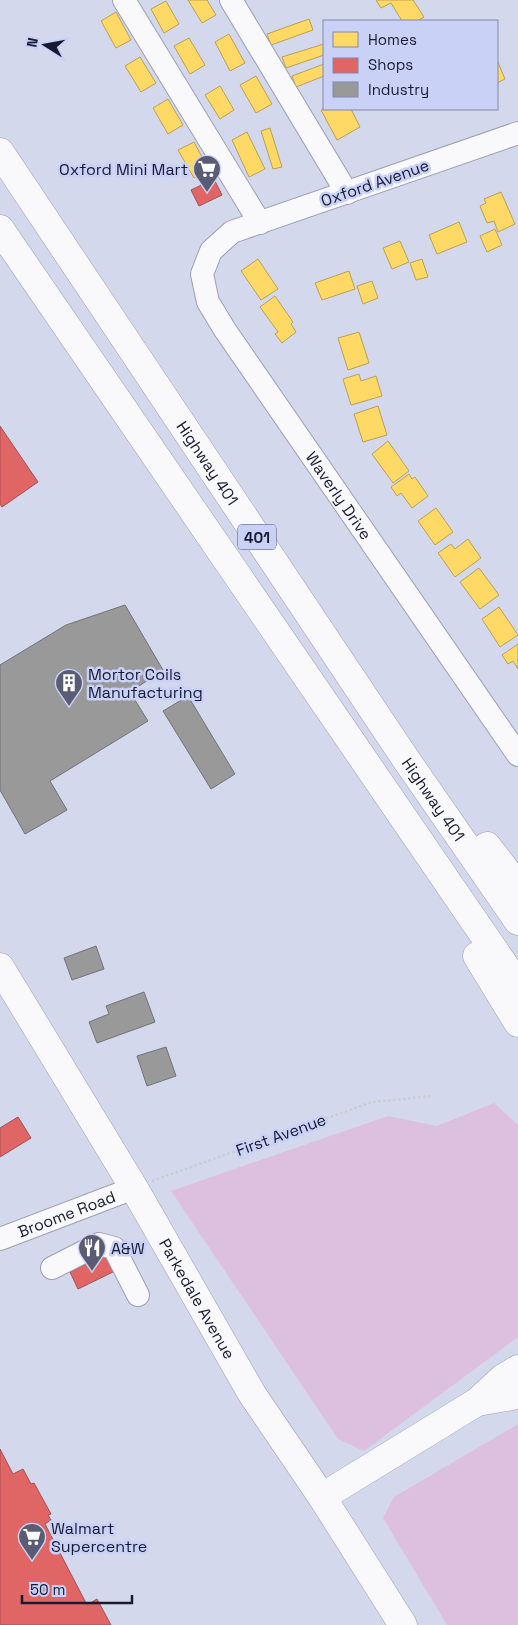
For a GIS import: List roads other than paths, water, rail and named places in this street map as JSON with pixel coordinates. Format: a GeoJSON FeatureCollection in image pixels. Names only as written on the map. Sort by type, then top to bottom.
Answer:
{"type":"FeatureCollection","features":[{"type":"Feature","properties":{"kind":"main road","name":"Highway 401"},"geometry":{"type":"LineString","coordinates":[[0,152],[405,758],[518,921]]}},
{"type":"Feature","properties":{"kind":"main road","name":"401"},"geometry":{"type":"LineString","coordinates":[[0,229],[518,985]]}},
{"type":"Feature","properties":{"kind":"main road"},"geometry":{"type":"LineString","coordinates":[[405,758],[439,784],[518,886]]}},
{"type":"Feature","properties":{"kind":"main road"},"geometry":{"type":"LineString","coordinates":[[420,844],[432,884],[518,1023]]}},
{"type":"Feature","properties":{"kind":"main road","name":"Parkedale Avenue"},"geometry":{"type":"LineString","coordinates":[[0,966],[134,1188],[252,1394],[322,1497],[403,1625]]}},
{"type":"Feature","properties":{"kind":"main road"},"geometry":{"type":"LineString","coordinates":[[322,1497],[476,1402],[503,1378],[518,1369]]}},
{"type":"Feature","properties":{"kind":"main road"},"geometry":{"type":"LineString","coordinates":[[476,1402],[518,1394]]}},
{"type":"Feature","properties":{"kind":"street"},"geometry":{"type":"LineString","coordinates":[[124,0],[260,223]]}},
{"type":"Feature","properties":{"kind":"street"},"geometry":{"type":"LineString","coordinates":[[231,0],[347,193]]}},
{"type":"Feature","properties":{"kind":"street","name":"Oxford Avenue"},"geometry":{"type":"LineString","coordinates":[[232,232],[518,133]]}},
{"type":"Feature","properties":{"kind":"street","name":"Waverly Drive"},"geometry":{"type":"LineString","coordinates":[[232,232],[211,251],[202,274],[208,302],[225,330],[518,754]]}},
{"type":"Feature","properties":{"kind":"street","name":"Broome Road"},"geometry":{"type":"LineString","coordinates":[[0,1238],[134,1188]]}},
{"type":"Feature","properties":{"kind":"street"},"geometry":{"type":"LineString","coordinates":[[52,1268],[99,1244],[114,1248],[138,1295]]}},
{"type":"Feature","properties":{"kind":"place","name":"Oxford Mini Mart"},"geometry":{"type":"Point","coordinates":[207,193]}},
{"type":"Feature","properties":{"kind":"place","name":"Mortor Coils Manufacturing"},"geometry":{"type":"Point","coordinates":[69,707]}},
{"type":"Feature","properties":{"kind":"place","name":"A&W"},"geometry":{"type":"Point","coordinates":[92,1272]}},
{"type":"Feature","properties":{"kind":"place","name":"Walmart Supercentre"},"geometry":{"type":"Point","coordinates":[32,1561]}}]}
